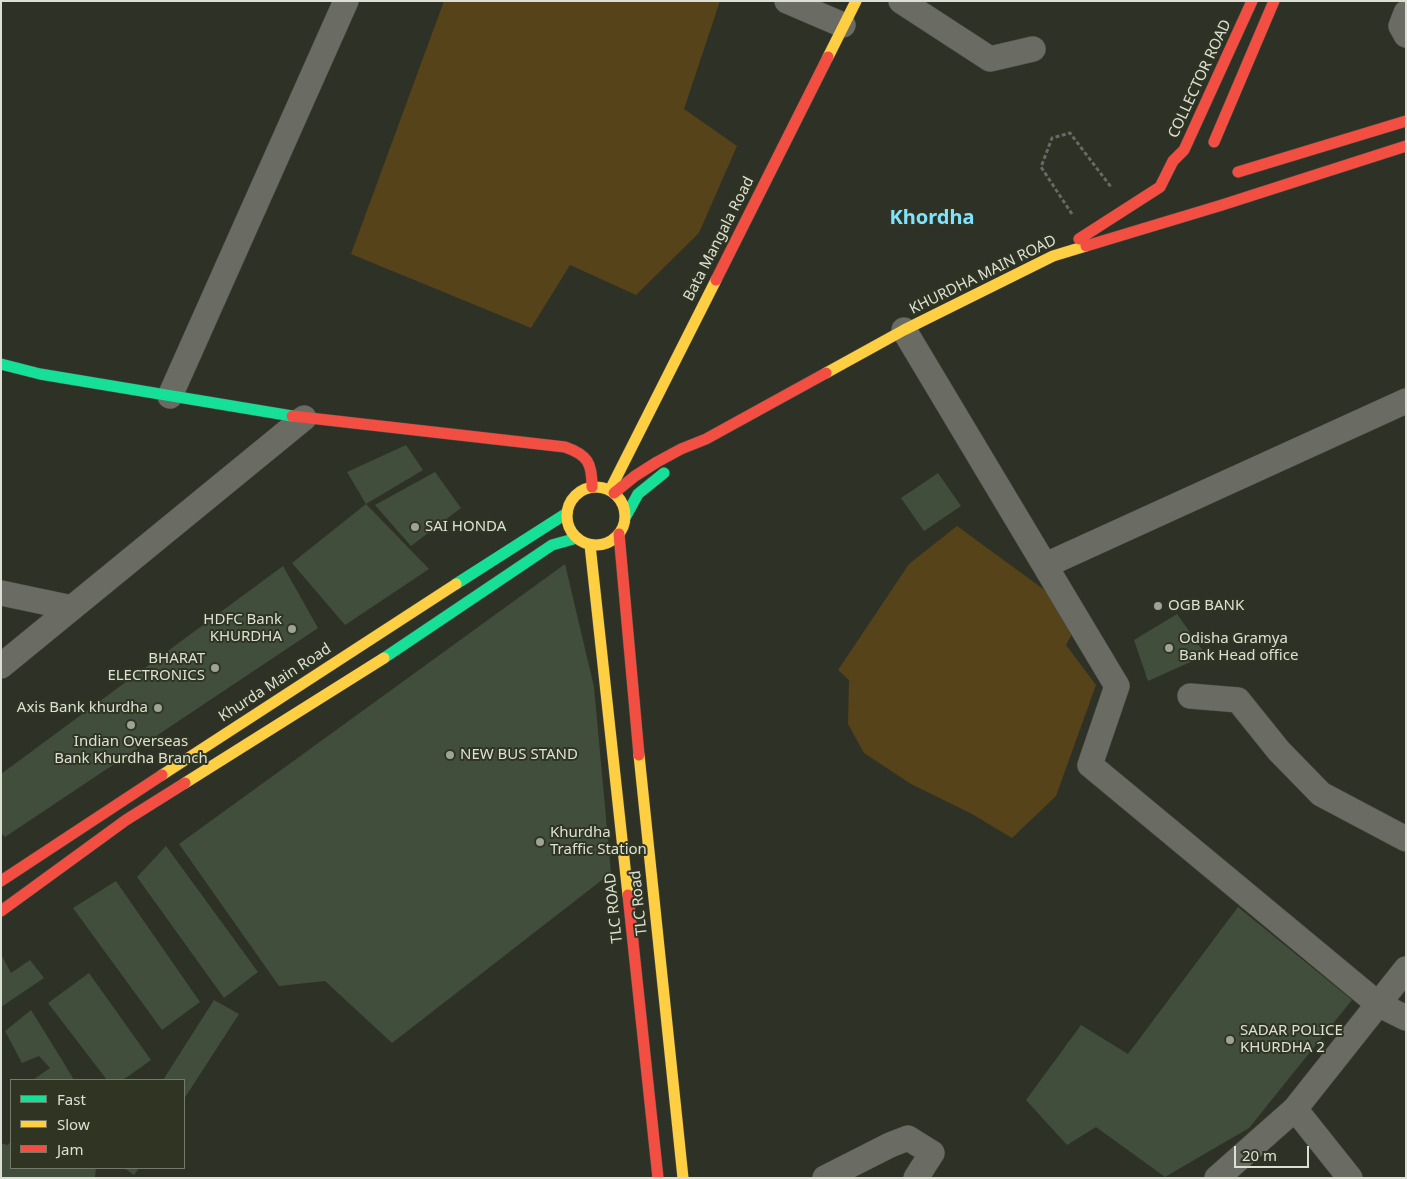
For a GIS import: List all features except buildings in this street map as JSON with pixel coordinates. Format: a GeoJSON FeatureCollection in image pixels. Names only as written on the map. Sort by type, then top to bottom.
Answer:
{"type":"FeatureCollection","features":[{"type":"Feature","properties":{"kind":"main road","name":"Bata Mangala Road"},"geometry":{"type":"LineString","coordinates":[[604,489],[834,20],[856,1]]}},
{"type":"Feature","properties":{"kind":"main road","name":"COLLECTOR ROAD"},"geometry":{"type":"LineString","coordinates":[[1053,256],[1127,208],[1163,191],[1173,162],[1184,150],[1252,1]]}},
{"type":"Feature","properties":{"kind":"main road"},"geometry":{"type":"LineString","coordinates":[[1206,144],[1274,1]]}},
{"type":"Feature","properties":{"kind":"main road"},"geometry":{"type":"LineString","coordinates":[[1222,205],[1236,177],[1406,121]]}},
{"type":"Feature","properties":{"kind":"main road"},"geometry":{"type":"LineString","coordinates":[[1184,150],[1206,144],[1226,150]]}},
{"type":"Feature","properties":{"kind":"main road","name":"KHURDHA MAIN ROAD"},"geometry":{"type":"LineString","coordinates":[[706,439],[904,330],[1053,256],[1222,205],[1406,146]]}},
{"type":"Feature","properties":{"kind":"main road"},"geometry":{"type":"LineString","coordinates":[[1177,207],[1189,215]]}},
{"type":"Feature","properties":{"kind":"main road"},"geometry":{"type":"LineString","coordinates":[[1,364],[40,374],[304,418],[565,448],[576,451],[587,458],[592,471],[604,489],[622,503],[626,516]]}},
{"type":"Feature","properties":{"kind":"main road"},"geometry":{"type":"LineString","coordinates":[[604,489],[657,372]]}},
{"type":"Feature","properties":{"kind":"main road"},"geometry":{"type":"LineString","coordinates":[[706,439],[638,494],[619,534],[606,543],[590,545],[577,538],[569,526],[567,513],[571,501],[580,492],[604,489],[633,476],[677,450],[706,439]]}},
{"type":"Feature","properties":{"kind":"main road","name":"Khurda Main Road"},"geometry":{"type":"LineString","coordinates":[[1,881],[222,735],[567,513]]}},
{"type":"Feature","properties":{"kind":"main road","name":"TLC Road"},"geometry":{"type":"LineString","coordinates":[[619,534],[639,755],[683,1178]]}},
{"type":"Feature","properties":{"kind":"main road"},"geometry":{"type":"LineString","coordinates":[[1,911],[126,820],[383,658],[552,545],[577,538]]}},
{"type":"Feature","properties":{"kind":"main road","name":"TLC ROAD"},"geometry":{"type":"LineString","coordinates":[[590,545],[658,1178]]}},
{"type":"Feature","properties":{"kind":"street"},"geometry":{"type":"LineString","coordinates":[[170,396],[346,1]]}},
{"type":"Feature","properties":{"kind":"street"},"geometry":{"type":"LineString","coordinates":[[787,1],[834,20]]}},
{"type":"Feature","properties":{"kind":"street"},"geometry":{"type":"LineString","coordinates":[[901,1],[990,59],[1033,49]]}},
{"type":"Feature","properties":{"kind":"street"},"geometry":{"type":"LineString","coordinates":[[1406,13],[1401,26],[1406,35]]}},
{"type":"Feature","properties":{"kind":"street"},"geometry":{"type":"LineString","coordinates":[[904,330],[1117,686],[1090,765],[1378,1004],[1406,1018]]}},
{"type":"Feature","properties":{"kind":"street"},"geometry":{"type":"LineString","coordinates":[[1046,565],[1406,401]]}},
{"type":"Feature","properties":{"kind":"street"},"geometry":{"type":"LineString","coordinates":[[1,666],[304,418]]}},
{"type":"Feature","properties":{"kind":"street"},"geometry":{"type":"LineString","coordinates":[[1,593],[72,608]]}},
{"type":"Feature","properties":{"kind":"street"},"geometry":{"type":"LineString","coordinates":[[1190,696],[1238,700],[1279,751],[1321,794],[1406,839]]}},
{"type":"Feature","properties":{"kind":"street"},"geometry":{"type":"LineString","coordinates":[[1217,1178],[1295,1109],[1406,969]]}},
{"type":"Feature","properties":{"kind":"street"},"geometry":{"type":"LineString","coordinates":[[1295,1109],[1350,1178]]}},
{"type":"Feature","properties":{"kind":"street"},"geometry":{"type":"LineString","coordinates":[[825,1178],[890,1145],[908,1138],[932,1153],[916,1178]]}},
{"type":"Feature","properties":{"kind":"path"},"geometry":{"type":"LineString","coordinates":[[1073,215],[1041,167],[1052,138],[1070,133],[1127,208]]}},
{"type":"Feature","properties":{"kind":"shaded area"},"geometry":{"type":"Polygon","coordinates":[[[444,1],[720,1],[684,109],[737,146],[699,233],[636,295],[570,265],[531,328],[351,254],[444,1]]]}},
{"type":"Feature","properties":{"kind":"shaded area"},"geometry":{"type":"Polygon","coordinates":[[[957,526],[1050,594],[1079,621],[1066,645],[1096,685],[1056,796],[1012,838],[972,814],[911,784],[864,753],[848,724],[849,680],[838,670],[909,564],[957,526]]]}},
{"type":"Feature","properties":{"kind":"traffic: fast"},"geometry":{"type":"LineString","coordinates":[[1,364],[40,374],[292,416]]}},
{"type":"Feature","properties":{"kind":"traffic: fast"},"geometry":{"type":"LineString","coordinates":[[626,516],[638,494],[664,473]]}},
{"type":"Feature","properties":{"kind":"traffic: fast"},"geometry":{"type":"LineString","coordinates":[[456,584],[567,513]]}},
{"type":"Feature","properties":{"kind":"traffic: fast"},"geometry":{"type":"LineString","coordinates":[[384,658],[552,545],[577,538]]}},
{"type":"Feature","properties":{"kind":"traffic: slow"},"geometry":{"type":"LineString","coordinates":[[828,57],[856,1]]}},
{"type":"Feature","properties":{"kind":"traffic: slow"},"geometry":{"type":"LineString","coordinates":[[826,373],[904,330],[1053,256],[1086,246]]}},
{"type":"Feature","properties":{"kind":"traffic: slow"},"geometry":{"type":"LineString","coordinates":[[610,490],[716,280]]}},
{"type":"Feature","properties":{"kind":"traffic: slow"},"geometry":{"type":"LineString","coordinates":[[596,487],[612,492],[620,500],[625,516],[620,532],[612,540],[596,545],[580,540],[572,532],[567,516],[572,500],[580,492],[596,487]]}},
{"type":"Feature","properties":{"kind":"traffic: slow"},"geometry":{"type":"LineString","coordinates":[[590,545],[628,895]]}},
{"type":"Feature","properties":{"kind":"traffic: slow"},"geometry":{"type":"LineString","coordinates":[[162,775],[456,584]]}},
{"type":"Feature","properties":{"kind":"traffic: slow"},"geometry":{"type":"LineString","coordinates":[[185,783],[384,658]]}},
{"type":"Feature","properties":{"kind":"traffic: slow"},"geometry":{"type":"LineString","coordinates":[[639,755],[683,1178]]}},
{"type":"Feature","properties":{"kind":"traffic: jam"},"geometry":{"type":"LineString","coordinates":[[1079,239],[1160,187],[1173,161],[1184,150],[1252,1]]}},
{"type":"Feature","properties":{"kind":"traffic: jam"},"geometry":{"type":"LineString","coordinates":[[1214,142],[1274,1]]}},
{"type":"Feature","properties":{"kind":"traffic: jam"},"geometry":{"type":"LineString","coordinates":[[716,280],[828,57]]}},
{"type":"Feature","properties":{"kind":"traffic: jam"},"geometry":{"type":"LineString","coordinates":[[1238,172],[1406,121]]}},
{"type":"Feature","properties":{"kind":"traffic: jam"},"geometry":{"type":"LineString","coordinates":[[1086,246],[1406,146]]}},
{"type":"Feature","properties":{"kind":"traffic: jam"},"geometry":{"type":"LineString","coordinates":[[614,493],[635,476],[657,462],[681,449],[706,439],[826,373]]}},
{"type":"Feature","properties":{"kind":"traffic: jam"},"geometry":{"type":"LineString","coordinates":[[292,416],[565,447],[579,453],[587,461],[590,466],[592,487]]}},
{"type":"Feature","properties":{"kind":"traffic: jam"},"geometry":{"type":"LineString","coordinates":[[619,534],[639,755]]}},
{"type":"Feature","properties":{"kind":"traffic: jam"},"geometry":{"type":"LineString","coordinates":[[1,881],[162,775]]}},
{"type":"Feature","properties":{"kind":"traffic: jam"},"geometry":{"type":"LineString","coordinates":[[1,911],[126,820],[185,783]]}},
{"type":"Feature","properties":{"kind":"traffic: jam"},"geometry":{"type":"LineString","coordinates":[[628,895],[658,1178]]}},
{"type":"Feature","properties":{"kind":"place","name":"SAI HONDA"},"geometry":{"type":"Point","coordinates":[415,527]}},
{"type":"Feature","properties":{"kind":"place","name":"OGB BANK"},"geometry":{"type":"Point","coordinates":[1158,606]}},
{"type":"Feature","properties":{"kind":"place","name":"HDFC Bank KHURDHA"},"geometry":{"type":"Point","coordinates":[292,629]}},
{"type":"Feature","properties":{"kind":"place","name":"Odisha Gramya Bank Head office"},"geometry":{"type":"Point","coordinates":[1169,648]}},
{"type":"Feature","properties":{"kind":"place","name":"BHARAT ELECTRONICS"},"geometry":{"type":"Point","coordinates":[215,668]}},
{"type":"Feature","properties":{"kind":"place","name":"Axis Bank khurdha"},"geometry":{"type":"Point","coordinates":[158,708]}},
{"type":"Feature","properties":{"kind":"place","name":"Indian Overseas Bank Khurdha Branch"},"geometry":{"type":"Point","coordinates":[131,725]}},
{"type":"Feature","properties":{"kind":"place","name":"NEW BUS STAND"},"geometry":{"type":"Point","coordinates":[450,755]}},
{"type":"Feature","properties":{"kind":"place","name":"Khurdha Traffic Station"},"geometry":{"type":"Point","coordinates":[540,842]}},
{"type":"Feature","properties":{"kind":"place","name":"SADAR POLICE KHURDHA 2"},"geometry":{"type":"Point","coordinates":[1230,1040]}},
{"type":"Feature","properties":{"kind":"district","name":"Khordha"},"geometry":{"type":"Point","coordinates":[932,218]}}]}
